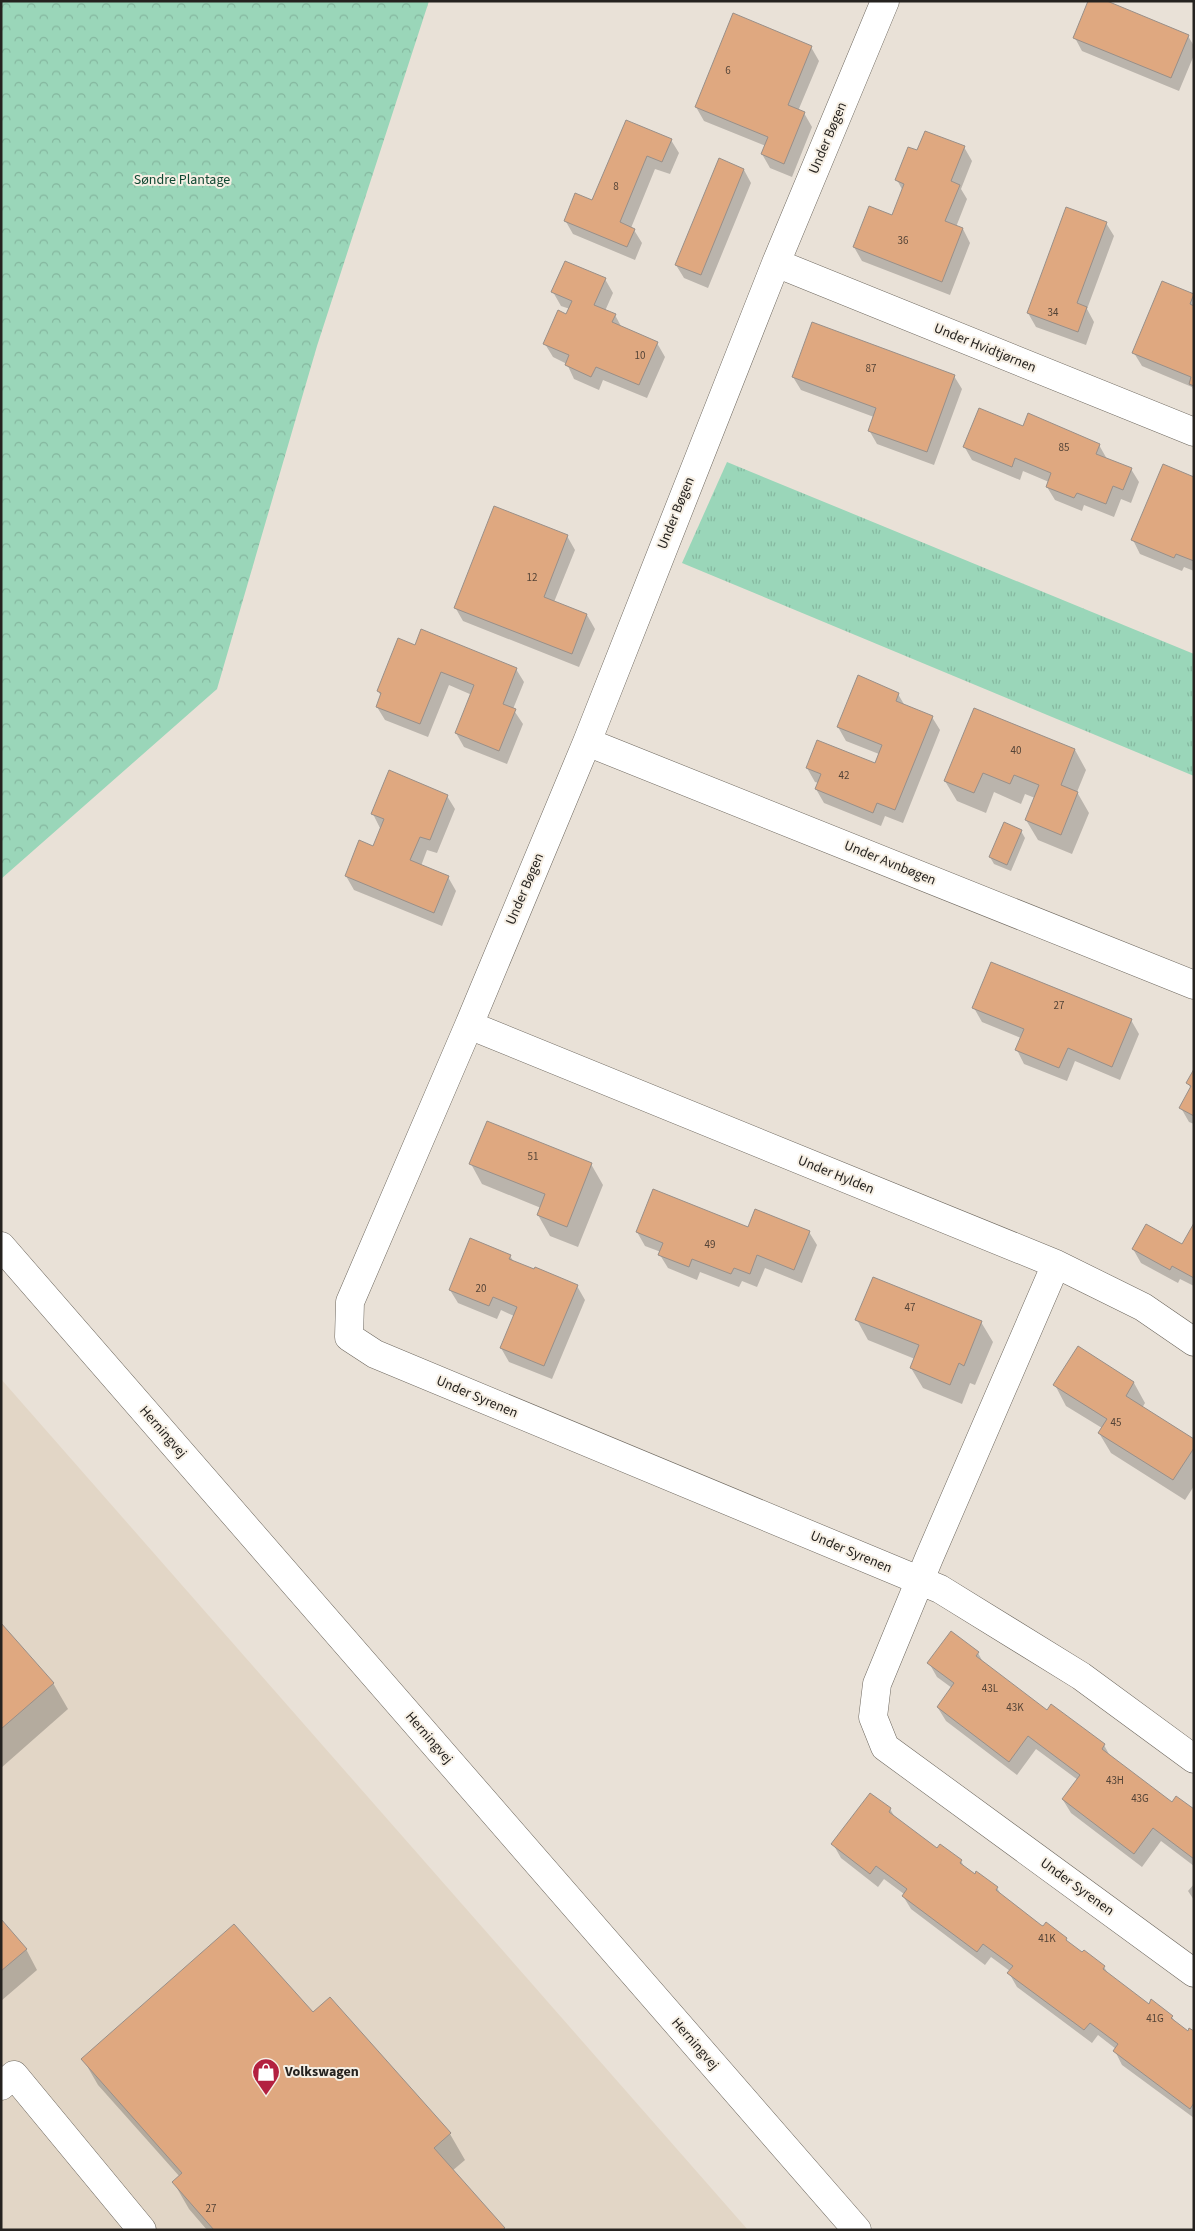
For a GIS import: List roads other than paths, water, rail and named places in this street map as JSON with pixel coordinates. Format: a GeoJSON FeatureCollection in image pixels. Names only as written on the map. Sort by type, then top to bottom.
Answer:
{"type":"FeatureCollection","features":[{"type":"Feature","properties":{"kind":"street","name":"Under Bøgen"},"geometry":{"type":"LineString","coordinates":[[468,1025],[586,742],[776,263],[885,1]]}},
{"type":"Feature","properties":{"kind":"street","name":"Under Hvidtjørnen"},"geometry":{"type":"LineString","coordinates":[[776,263],[1194,432]]}},
{"type":"Feature","properties":{"kind":"street","name":"Under Avnbøgen"},"geometry":{"type":"LineString","coordinates":[[586,742],[1194,984]]}},
{"type":"Feature","properties":{"kind":"street","name":"Under Hylden"},"geometry":{"type":"LineString","coordinates":[[468,1025],[1056,1264],[1143,1307],[1194,1342]]}},
{"type":"Feature","properties":{"kind":"street","name":"Under Syrenen"},"geometry":{"type":"LineString","coordinates":[[468,1025],[350,1302],[349,1337],[375,1354],[940,1589],[1081,1676],[1194,1759]]}},
{"type":"Feature","properties":{"kind":"street","name":"Herningvej"},"geometry":{"type":"LineString","coordinates":[[1,1246],[857,2230]]}},
{"type":"Feature","properties":{"kind":"street","name":"Under Syrenen"},"geometry":{"type":"LineString","coordinates":[[1056,1264],[876,1684],[873,1717],[885,1747],[1194,1972]]}},
{"type":"Feature","properties":{"kind":"street"},"geometry":{"type":"LineString","coordinates":[[1,2086],[14,2075],[142,2230]]}},
{"type":"Feature","properties":{"kind":"place","name":"Volkswagen"},"geometry":{"type":"Point","coordinates":[266,2096]}},
{"type":"Feature","properties":{"kind":"park label","name":"Søndre Plantage"},"geometry":{"type":"Point","coordinates":[182,180]}}]}
